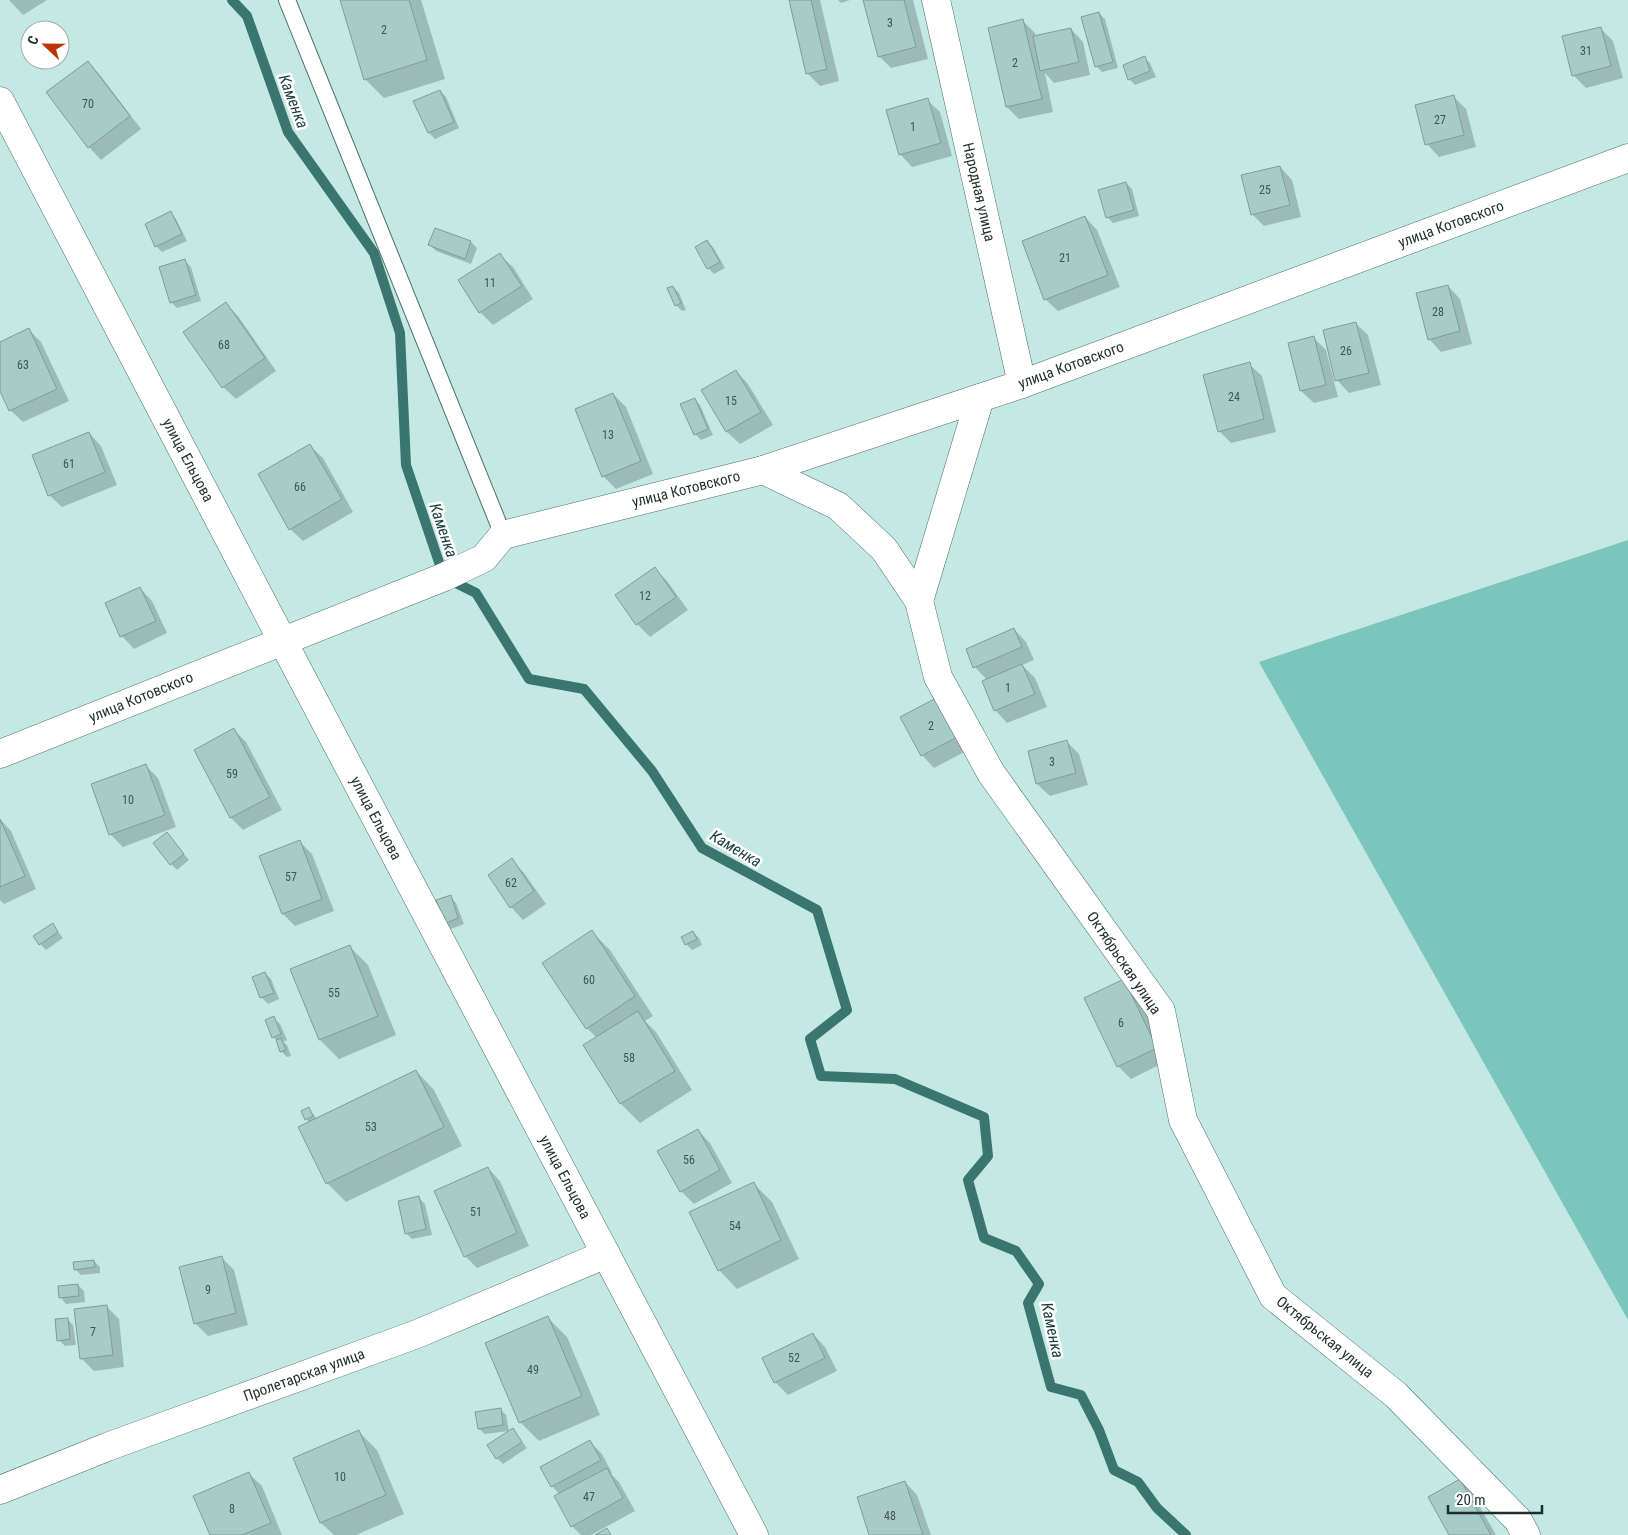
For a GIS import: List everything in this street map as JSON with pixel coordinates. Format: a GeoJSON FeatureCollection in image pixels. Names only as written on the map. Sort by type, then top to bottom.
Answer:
{"type":"FeatureCollection","features":[{"type":"Feature","properties":{"kind":"street","name":"Народная улица"},"geometry":{"type":"LineString","coordinates":[[936,0],[1022,384]]}},
{"type":"Feature","properties":{"kind":"street","name":"улица Ельцова"},"geometry":{"type":"LineString","coordinates":[[0,101],[754,1535]]}},
{"type":"Feature","properties":{"kind":"street","name":"улица Котовского"},"geometry":{"type":"LineString","coordinates":[[0,754],[444,577],[484,558],[502,534],[763,470],[1022,384],[1628,158]]}},
{"type":"Feature","properties":{"kind":"street"},"geometry":{"type":"LineString","coordinates":[[919,601],[980,398]]}},
{"type":"Feature","properties":{"kind":"street","name":"Октябрьская улица"},"geometry":{"type":"LineString","coordinates":[[763,470],[838,506],[884,549],[919,601],[938,677],[991,773],[1161,1010],[1183,1120],[1273,1296],[1396,1395],[1518,1520],[1526,1535]]}},
{"type":"Feature","properties":{"kind":"street","name":"Пролетарская улица"},"geometry":{"type":"LineString","coordinates":[[0,1490],[107,1447],[417,1334],[606,1254]]}},
{"type":"Feature","properties":{"kind":"lane"},"geometry":{"type":"LineString","coordinates":[[286,0],[502,534]]}},
{"type":"Feature","properties":{"kind":"shaded area"},"geometry":{"type":"Polygon","coordinates":[[[1628,540],[1628,1320],[1259,662],[1628,540]]]}},
{"type":"Feature","properties":{"kind":"building"},"geometry":{"type":"Polygon","coordinates":[[[340,0],[409,0],[427,60],[364,80],[340,0]]]}},
{"type":"Feature","properties":{"kind":"building"},"geometry":{"type":"Polygon","coordinates":[[[789,0],[811,0],[827,69],[806,74],[789,0]]]}},
{"type":"Feature","properties":{"kind":"building"},"geometry":{"type":"Polygon","coordinates":[[[863,0],[904,0],[916,47],[878,57],[863,0]]]}},
{"type":"Feature","properties":{"kind":"building"},"geometry":{"type":"Polygon","coordinates":[[[1099,12],[1113,62],[1095,67],[1081,17],[1099,12]]]}},
{"type":"Feature","properties":{"kind":"building"},"geometry":{"type":"Polygon","coordinates":[[[1023,19],[1042,99],[1006,107],[988,28],[1023,19]]]}},
{"type":"Feature","properties":{"kind":"building"},"geometry":{"type":"Polygon","coordinates":[[[1601,27],[1611,66],[1572,76],[1562,36],[1601,27]]]}},
{"type":"Feature","properties":{"kind":"building"},"geometry":{"type":"Polygon","coordinates":[[[1071,28],[1079,62],[1040,71],[1033,36],[1071,28]]]}},
{"type":"Feature","properties":{"kind":"building"},"geometry":{"type":"Polygon","coordinates":[[[1145,56],[1150,71],[1128,80],[1123,65],[1145,56]]]}},
{"type":"Feature","properties":{"kind":"building"},"geometry":{"type":"Polygon","coordinates":[[[88,61],[130,116],[88,148],[46,92],[88,61]]]}},
{"type":"Feature","properties":{"kind":"building"},"geometry":{"type":"Polygon","coordinates":[[[440,90],[454,122],[428,133],[413,101],[440,90]]]}},
{"type":"Feature","properties":{"kind":"building"},"geometry":{"type":"Polygon","coordinates":[[[1454,95],[1464,135],[1425,145],[1415,105],[1454,95]]]}},
{"type":"Feature","properties":{"kind":"building"},"geometry":{"type":"Polygon","coordinates":[[[928,98],[941,143],[899,155],[886,110],[928,98]]]}},
{"type":"Feature","properties":{"kind":"building"},"geometry":{"type":"Polygon","coordinates":[[[1280,166],[1290,205],[1251,215],[1241,175],[1280,166]]]}},
{"type":"Feature","properties":{"kind":"building"},"geometry":{"type":"Polygon","coordinates":[[[1126,182],[1134,210],[1106,218],[1098,190],[1126,182]]]}},
{"type":"Feature","properties":{"kind":"building"},"geometry":{"type":"Polygon","coordinates":[[[171,211],[182,234],[155,247],[145,224],[171,211]]]}},
{"type":"Feature","properties":{"kind":"building"},"geometry":{"type":"Polygon","coordinates":[[[1085,216],[1108,275],[1044,300],[1022,241],[1085,216]]]}},
{"type":"Feature","properties":{"kind":"building"},"geometry":{"type":"Polygon","coordinates":[[[435,228],[471,241],[465,259],[428,245],[435,228]]]}},
{"type":"Feature","properties":{"kind":"building"},"geometry":{"type":"Polygon","coordinates":[[[707,240],[720,262],[707,269],[695,247],[707,240]]]}},
{"type":"Feature","properties":{"kind":"building"},"geometry":{"type":"Polygon","coordinates":[[[500,253],[522,286],[479,313],[458,280],[500,253]]]}},
{"type":"Feature","properties":{"kind":"building"},"geometry":{"type":"Polygon","coordinates":[[[185,259],[196,295],[170,303],[159,267],[185,259]]]}},
{"type":"Feature","properties":{"kind":"building"},"geometry":{"type":"Polygon","coordinates":[[[1448,285],[1460,331],[1428,340],[1416,293],[1448,285]]]}},
{"type":"Feature","properties":{"kind":"building"},"geometry":{"type":"Polygon","coordinates":[[[673,286],[681,303],[675,306],[667,288],[673,286]]]}},
{"type":"Feature","properties":{"kind":"building"},"geometry":{"type":"Polygon","coordinates":[[[226,302],[265,358],[222,388],[183,332],[226,302]]]}},
{"type":"Feature","properties":{"kind":"building"},"geometry":{"type":"Polygon","coordinates":[[[1356,322],[1369,373],[1335,381],[1323,330],[1356,322]]]}},
{"type":"Feature","properties":{"kind":"building"},"geometry":{"type":"Polygon","coordinates":[[[29,328],[57,389],[9,411],[0,391],[0,342],[29,328]]]}},
{"type":"Feature","properties":{"kind":"building"},"geometry":{"type":"Polygon","coordinates":[[[1314,336],[1326,385],[1300,391],[1288,343],[1314,336]]]}},
{"type":"Feature","properties":{"kind":"building"},"geometry":{"type":"Polygon","coordinates":[[[1250,362],[1264,419],[1218,432],[1203,375],[1250,362]]]}},
{"type":"Feature","properties":{"kind":"building"},"geometry":{"type":"Polygon","coordinates":[[[736,370],[761,412],[726,432],[701,390],[736,370]]]}},
{"type":"Feature","properties":{"kind":"building"},"geometry":{"type":"Polygon","coordinates":[[[613,393],[641,461],[602,477],[575,409],[613,393]]]}},
{"type":"Feature","properties":{"kind":"building"},"geometry":{"type":"Polygon","coordinates":[[[695,398],[708,429],[694,435],[680,404],[695,398]]]}},
{"type":"Feature","properties":{"kind":"building"},"geometry":{"type":"Polygon","coordinates":[[[89,432],[105,472],[48,496],[32,455],[89,432]]]}},
{"type":"Feature","properties":{"kind":"building"},"geometry":{"type":"Polygon","coordinates":[[[310,444],[342,499],[289,530],[258,474],[310,444]]]}},
{"type":"Feature","properties":{"kind":"building"},"geometry":{"type":"Polygon","coordinates":[[[655,567],[676,597],[636,625],[615,595],[655,567]]]}},
{"type":"Feature","properties":{"kind":"building"},"geometry":{"type":"Polygon","coordinates":[[[140,587],[156,621],[120,637],[105,603],[140,587]]]}},
{"type":"Feature","properties":{"kind":"building"},"geometry":{"type":"Polygon","coordinates":[[[1014,628],[1022,647],[973,668],[966,649],[1014,628]]]}},
{"type":"Feature","properties":{"kind":"building"},"geometry":{"type":"Polygon","coordinates":[[[1022,664],[1035,694],[994,711],[982,681],[1022,664]]]}},
{"type":"Feature","properties":{"kind":"building"},"geometry":{"type":"Polygon","coordinates":[[[940,696],[961,735],[921,756],[900,717],[940,696]]]}},
{"type":"Feature","properties":{"kind":"building"},"geometry":{"type":"Polygon","coordinates":[[[234,728],[270,797],[230,818],[194,750],[234,728]]]}},
{"type":"Feature","properties":{"kind":"building"},"geometry":{"type":"Polygon","coordinates":[[[1067,740],[1076,773],[1036,784],[1028,751],[1067,740]]]}},
{"type":"Feature","properties":{"kind":"building"},"geometry":{"type":"Polygon","coordinates":[[[146,764],[165,815],[109,835],[91,784],[146,764]]]}},
{"type":"Feature","properties":{"kind":"building"},"geometry":{"type":"Polygon","coordinates":[[[0,819],[25,876],[0,887],[0,819]]]}},
{"type":"Feature","properties":{"kind":"building"},"geometry":{"type":"Polygon","coordinates":[[[167,832],[184,854],[170,865],[153,843],[167,832]]]}},
{"type":"Feature","properties":{"kind":"building"},"geometry":{"type":"Polygon","coordinates":[[[300,840],[322,899],[282,914],[259,856],[300,840]]]}},
{"type":"Feature","properties":{"kind":"building"},"geometry":{"type":"Polygon","coordinates":[[[512,858],[534,891],[510,908],[488,875],[512,858]]]}},
{"type":"Feature","properties":{"kind":"building"},"geometry":{"type":"Polygon","coordinates":[[[451,895],[458,918],[444,924],[436,900],[451,895]]]}},
{"type":"Feature","properties":{"kind":"building"},"geometry":{"type":"Polygon","coordinates":[[[53,923],[58,932],[39,945],[33,936],[53,923]]]}},
{"type":"Feature","properties":{"kind":"building"},"geometry":{"type":"Polygon","coordinates":[[[592,930],[635,996],[586,1029],[542,963],[592,930]]]}},
{"type":"Feature","properties":{"kind":"building"},"geometry":{"type":"Polygon","coordinates":[[[693,931],[697,939],[685,945],[681,937],[693,931]]]}},
{"type":"Feature","properties":{"kind":"building"},"geometry":{"type":"Polygon","coordinates":[[[350,945],[378,1016],[319,1040],[290,969],[350,945]]]}},
{"type":"Feature","properties":{"kind":"building"},"geometry":{"type":"Polygon","coordinates":[[[265,972],[274,993],[260,998],[252,977],[265,972]]]}},
{"type":"Feature","properties":{"kind":"building"},"geometry":{"type":"Polygon","coordinates":[[[1124,979],[1157,1048],[1117,1067],[1084,998],[1124,979]]]}},
{"type":"Feature","properties":{"kind":"building"},"geometry":{"type":"Polygon","coordinates":[[[638,1011],[675,1071],[620,1104],[583,1045],[638,1011]]]}},
{"type":"Feature","properties":{"kind":"building"},"geometry":{"type":"Polygon","coordinates":[[[274,1016],[281,1034],[272,1038],[265,1020],[274,1016]]]}},
{"type":"Feature","properties":{"kind":"building"},"geometry":{"type":"Polygon","coordinates":[[[281,1038],[286,1050],[280,1052],[276,1040],[281,1038]]]}},
{"type":"Feature","properties":{"kind":"building"},"geometry":{"type":"Polygon","coordinates":[[[416,1070],[444,1127],[326,1184],[298,1127],[416,1070]]]}},
{"type":"Feature","properties":{"kind":"building"},"geometry":{"type":"Polygon","coordinates":[[[309,1107],[313,1116],[305,1120],[301,1111],[309,1107]]]}},
{"type":"Feature","properties":{"kind":"building"},"geometry":{"type":"Polygon","coordinates":[[[698,1129],[720,1170],[680,1192],[657,1151],[698,1129]]]}},
{"type":"Feature","properties":{"kind":"building"},"geometry":{"type":"Polygon","coordinates":[[[488,1167],[517,1233],[464,1257],[434,1191],[488,1167]]]}},
{"type":"Feature","properties":{"kind":"building"},"geometry":{"type":"Polygon","coordinates":[[[754,1182],[781,1240],[718,1271],[689,1212],[754,1182]]]}},
{"type":"Feature","properties":{"kind":"building"},"geometry":{"type":"Polygon","coordinates":[[[419,1196],[426,1229],[405,1234],[398,1201],[419,1196]]]}},
{"type":"Feature","properties":{"kind":"building"},"geometry":{"type":"Polygon","coordinates":[[[222,1256],[236,1313],[194,1324],[179,1267],[222,1256]]]}},
{"type":"Feature","properties":{"kind":"building"},"geometry":{"type":"Polygon","coordinates":[[[94,1260],[95,1267],[74,1270],[73,1262],[94,1260]]]}},
{"type":"Feature","properties":{"kind":"building"},"geometry":{"type":"Polygon","coordinates":[[[78,1284],[79,1296],[59,1298],[58,1286],[78,1284]]]}},
{"type":"Feature","properties":{"kind":"building"},"geometry":{"type":"Polygon","coordinates":[[[107,1305],[113,1355],[80,1359],[74,1309],[107,1305]]]}},
{"type":"Feature","properties":{"kind":"building"},"geometry":{"type":"Polygon","coordinates":[[[548,1316],[582,1396],[519,1423],[485,1343],[548,1316]]]}},
{"type":"Feature","properties":{"kind":"building"},"geometry":{"type":"Polygon","coordinates":[[[68,1318],[70,1339],[57,1341],[55,1319],[68,1318]]]}},
{"type":"Feature","properties":{"kind":"building"},"geometry":{"type":"Polygon","coordinates":[[[813,1333],[825,1358],[774,1383],[762,1358],[813,1333]]]}},
{"type":"Feature","properties":{"kind":"building"},"geometry":{"type":"Polygon","coordinates":[[[501,1408],[503,1425],[478,1429],[475,1412],[501,1408]]]}},
{"type":"Feature","properties":{"kind":"building"},"geometry":{"type":"Polygon","coordinates":[[[513,1428],[522,1442],[496,1459],[487,1445],[513,1428]]]}},
{"type":"Feature","properties":{"kind":"building"},"geometry":{"type":"Polygon","coordinates":[[[359,1430],[386,1495],[320,1523],[293,1458],[359,1430]]]}},
{"type":"Feature","properties":{"kind":"building"},"geometry":{"type":"Polygon","coordinates":[[[590,1440],[601,1460],[551,1487],[540,1467],[590,1440]]]}},
{"type":"Feature","properties":{"kind":"building"},"geometry":{"type":"Polygon","coordinates":[[[607,1468],[623,1498],[571,1527],[554,1496],[607,1468]]]}},
{"type":"Feature","properties":{"kind":"building"},"geometry":{"type":"Polygon","coordinates":[[[249,1472],[271,1523],[242,1535],[210,1535],[193,1496],[249,1472]]]}},
{"type":"Feature","properties":{"kind":"building"},"geometry":{"type":"Polygon","coordinates":[[[1460,1479],[1491,1535],[1449,1535],[1428,1497],[1460,1479]]]}},
{"type":"Feature","properties":{"kind":"building"},"geometry":{"type":"Polygon","coordinates":[[[905,1481],[923,1535],[869,1535],[857,1497],[905,1481]]]}},
{"type":"Feature","properties":{"kind":"building"},"geometry":{"type":"Polygon","coordinates":[[[607,1528],[611,1535],[595,1535],[607,1528]]]}},
{"type":"Feature","properties":{"kind":"waterway","name":"Каменка"},"geometry":{"type":"LineString","coordinates":[[232,0],[247,16],[288,132],[374,253],[400,333],[406,465],[444,577],[476,593],[529,679],[584,689],[652,771],[702,848],[817,910],[847,1010],[810,1039],[821,1076],[895,1079],[984,1117],[988,1156],[968,1180],[984,1238],[1016,1251],[1039,1284],[1028,1303],[1051,1387],[1081,1395],[1099,1430],[1114,1470],[1138,1482],[1157,1508],[1186,1535]]}}]}
